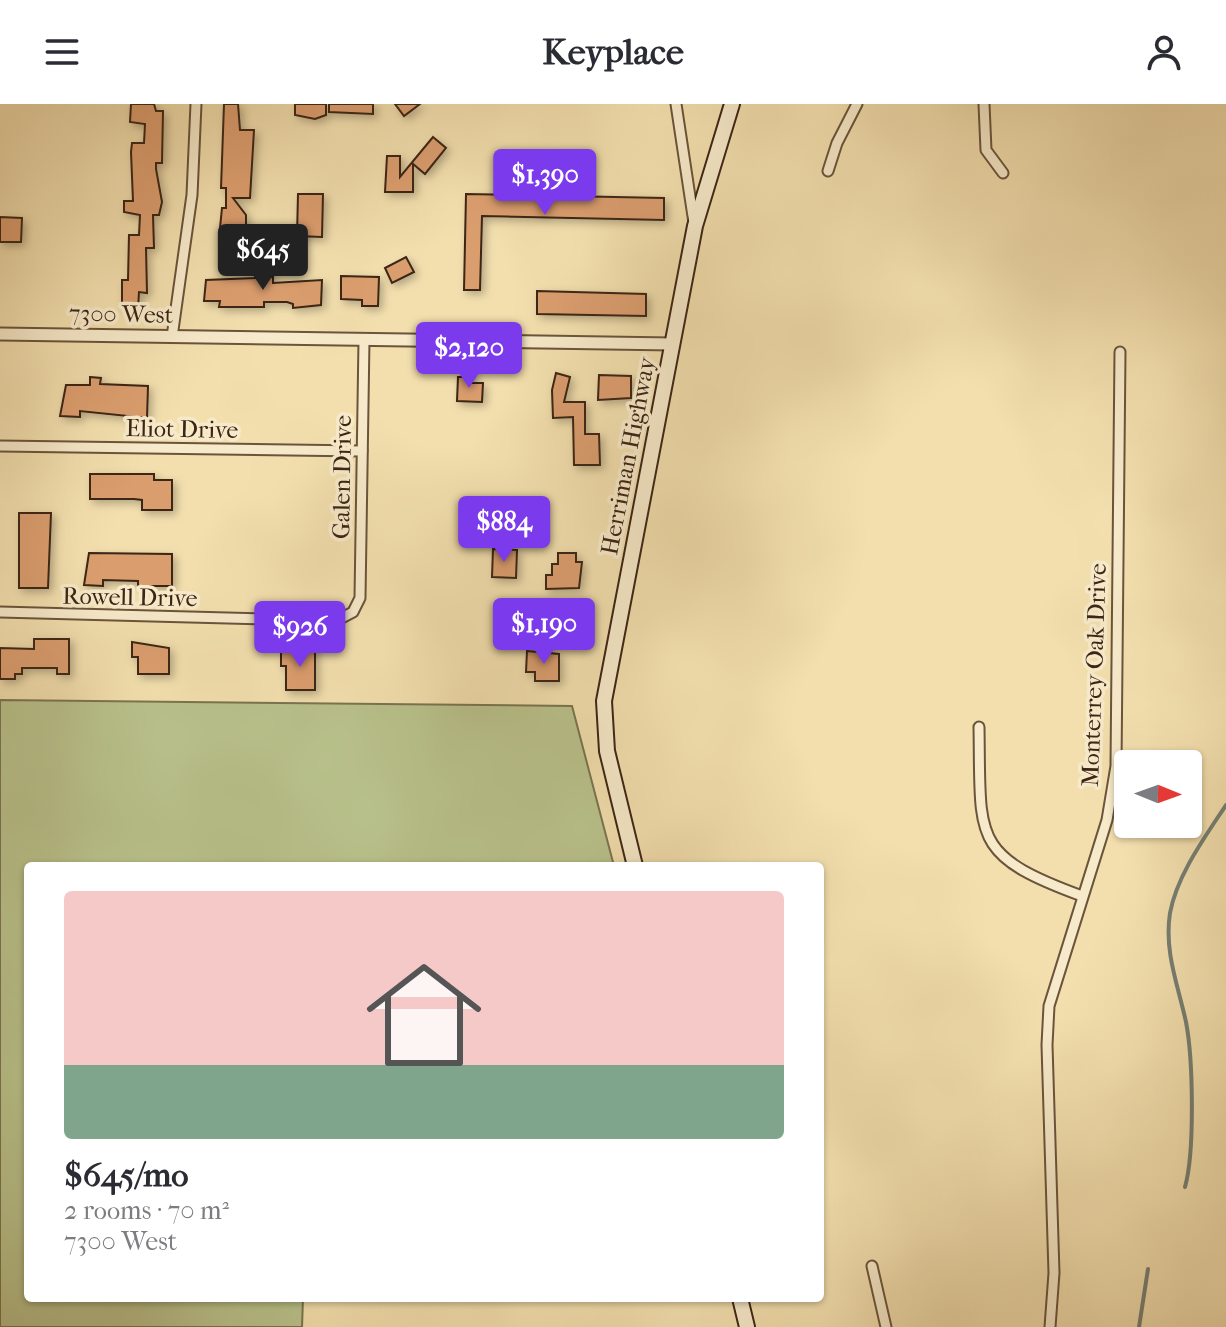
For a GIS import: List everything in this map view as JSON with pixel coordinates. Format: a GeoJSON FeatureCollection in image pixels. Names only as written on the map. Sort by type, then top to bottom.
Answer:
{"type":"FeatureCollection","features":[{"type":"Feature","properties":{"kind":"main road","name":"Herriman Highway"},"geometry":{"type":"LineString","coordinates":[[634,862],[607,751],[604,701],[695,226],[732,104]]}},
{"type":"Feature","properties":{"kind":"main road"},"geometry":{"type":"LineString","coordinates":[[741,1302],[747,1327]]}},
{"type":"Feature","properties":{"kind":"street"},"geometry":{"type":"LineString","coordinates":[[172,337],[192,195],[196,104]]}},
{"type":"Feature","properties":{"kind":"street"},"geometry":{"type":"LineString","coordinates":[[676,104],[695,226]]}},
{"type":"Feature","properties":{"kind":"street"},"geometry":{"type":"LineString","coordinates":[[828,171],[837,143],[857,104]]}},
{"type":"Feature","properties":{"kind":"street"},"geometry":{"type":"LineString","coordinates":[[984,104],[986,150],[1003,173]]}},
{"type":"Feature","properties":{"kind":"street","name":"7300 West"},"geometry":{"type":"LineString","coordinates":[[0,334],[673,344]]}},
{"type":"Feature","properties":{"kind":"street","name":"Galen Drive"},"geometry":{"type":"LineString","coordinates":[[353,612],[360,598],[364,340]]}},
{"type":"Feature","properties":{"kind":"street","name":"Monterrey Oak Drive"},"geometry":{"type":"LineString","coordinates":[[1050,1327],[1054,1273],[1047,1045],[1049,1006],[1107,820],[1116,766],[1120,352]]}},
{"type":"Feature","properties":{"kind":"street","name":"Eliot Drive"},"geometry":{"type":"LineString","coordinates":[[0,446],[362,451]]}},
{"type":"Feature","properties":{"kind":"street","name":"Rowell Drive"},"geometry":{"type":"LineString","coordinates":[[0,612],[336,621],[353,612]]}},
{"type":"Feature","properties":{"kind":"street"},"geometry":{"type":"LineString","coordinates":[[979,727],[981,819],[993,850],[1026,876],[1082,896]]}},
{"type":"Feature","properties":{"kind":"street"},"geometry":{"type":"LineString","coordinates":[[872,1266],[886,1327]]}},
{"type":"Feature","properties":{"kind":"green space"},"geometry":{"type":"Polygon","coordinates":[[[0,700],[572,706],[613,862],[24,862],[24,1302],[303,1302],[302,1327],[0,1327],[0,700]]]}},
{"type":"Feature","properties":{"kind":"building"},"geometry":{"type":"Polygon","coordinates":[[[131,104],[154,104],[156,111],[163,111],[162,163],[156,163],[162,202],[159,215],[153,215],[154,248],[146,248],[147,293],[139,292],[138,309],[122,308],[122,280],[128,280],[129,235],[139,235],[140,215],[124,212],[124,201],[133,201],[132,143],[144,143],[145,124],[130,122],[131,104]]]}},
{"type":"Feature","properties":{"kind":"building"},"geometry":{"type":"Polygon","coordinates":[[[224,104],[238,104],[240,130],[254,130],[250,198],[233,198],[246,215],[246,243],[226,243],[226,228],[220,228],[222,208],[226,208],[226,188],[221,188],[224,104]]]}},
{"type":"Feature","properties":{"kind":"building"},"geometry":{"type":"Polygon","coordinates":[[[295,104],[326,104],[326,115],[315,119],[295,115],[295,104]]]}},
{"type":"Feature","properties":{"kind":"building"},"geometry":{"type":"Polygon","coordinates":[[[329,104],[373,104],[373,114],[329,112],[329,104]]]}},
{"type":"Feature","properties":{"kind":"building"},"geometry":{"type":"Polygon","coordinates":[[[395,104],[420,104],[404,116],[395,104]]]}},
{"type":"Feature","properties":{"kind":"building"},"geometry":{"type":"Polygon","coordinates":[[[433,137],[446,148],[425,174],[413,164],[413,192],[385,192],[387,156],[400,156],[400,177],[433,137]]]}},
{"type":"Feature","properties":{"kind":"building"},"geometry":{"type":"Polygon","coordinates":[[[298,194],[323,194],[322,237],[297,236],[298,194]]]}},
{"type":"Feature","properties":{"kind":"building"},"geometry":{"type":"Polygon","coordinates":[[[466,194],[664,198],[664,220],[482,216],[480,290],[464,290],[466,194]]]}},
{"type":"Feature","properties":{"kind":"building"},"geometry":{"type":"Polygon","coordinates":[[[0,217],[22,218],[21,242],[0,242],[0,217]]]}},
{"type":"Feature","properties":{"kind":"building"},"geometry":{"type":"Polygon","coordinates":[[[406,257],[414,272],[392,283],[385,268],[406,257]]]}},
{"type":"Feature","properties":{"kind":"building"},"geometry":{"type":"Polygon","coordinates":[[[255,269],[267,270],[267,277],[273,277],[273,283],[322,280],[321,305],[293,308],[293,304],[287,302],[264,302],[264,307],[219,307],[220,301],[204,301],[206,280],[255,278],[255,269]]]}},
{"type":"Feature","properties":{"kind":"building"},"geometry":{"type":"Polygon","coordinates":[[[341,276],[379,277],[378,306],[362,306],[362,300],[341,299],[341,276]]]}},
{"type":"Feature","properties":{"kind":"building"},"geometry":{"type":"Polygon","coordinates":[[[537,291],[646,294],[646,316],[537,314],[537,291]]]}},
{"type":"Feature","properties":{"kind":"building"},"geometry":{"type":"Polygon","coordinates":[[[556,373],[570,377],[564,402],[585,402],[585,434],[599,434],[600,465],[574,465],[573,417],[553,418],[552,390],[556,373]]]}},
{"type":"Feature","properties":{"kind":"building"},"geometry":{"type":"Polygon","coordinates":[[[599,375],[631,376],[631,398],[598,400],[599,375]]]}},
{"type":"Feature","properties":{"kind":"building"},"geometry":{"type":"Polygon","coordinates":[[[90,377],[101,378],[100,384],[148,386],[147,418],[80,411],[80,417],[60,416],[66,385],[90,385],[90,377]]]}},
{"type":"Feature","properties":{"kind":"building"},"geometry":{"type":"Polygon","coordinates":[[[458,377],[471,377],[471,383],[483,383],[482,402],[457,401],[458,377]]]}},
{"type":"Feature","properties":{"kind":"building"},"geometry":{"type":"Polygon","coordinates":[[[90,474],[154,474],[154,480],[172,480],[172,510],[142,510],[142,500],[90,499],[90,474]]]}},
{"type":"Feature","properties":{"kind":"building"},"geometry":{"type":"Polygon","coordinates":[[[19,513],[51,513],[48,588],[19,588],[19,513]]]}},
{"type":"Feature","properties":{"kind":"building"},"geometry":{"type":"Polygon","coordinates":[[[493,549],[517,550],[516,578],[492,577],[493,549]]]}},
{"type":"Feature","properties":{"kind":"building"},"geometry":{"type":"Polygon","coordinates":[[[89,553],[172,554],[172,586],[138,586],[138,581],[103,580],[103,586],[84,585],[89,553]]]}},
{"type":"Feature","properties":{"kind":"building"},"geometry":{"type":"Polygon","coordinates":[[[558,553],[576,553],[576,562],[582,562],[579,588],[546,589],[546,575],[552,575],[552,564],[558,564],[558,553]]]}},
{"type":"Feature","properties":{"kind":"building"},"geometry":{"type":"Polygon","coordinates":[[[542,610],[561,611],[561,620],[542,619],[542,610]]]}},
{"type":"Feature","properties":{"kind":"building"},"geometry":{"type":"Polygon","coordinates":[[[34,639],[69,639],[69,674],[57,674],[57,668],[22,668],[22,674],[15,674],[15,679],[0,679],[0,648],[34,649],[34,639]]]}},
{"type":"Feature","properties":{"kind":"building"},"geometry":{"type":"Polygon","coordinates":[[[132,642],[169,648],[169,674],[138,674],[138,657],[132,657],[132,642]]]}},
{"type":"Feature","properties":{"kind":"building"},"geometry":{"type":"Polygon","coordinates":[[[304,646],[315,646],[315,690],[286,690],[286,666],[281,666],[281,652],[303,652],[304,646]]]}},
{"type":"Feature","properties":{"kind":"building"},"geometry":{"type":"Polygon","coordinates":[[[527,651],[559,654],[559,681],[535,681],[535,672],[526,672],[527,651]]]}},
{"type":"Feature","properties":{"kind":"waterway"},"geometry":{"type":"LineString","coordinates":[[1185,1187],[1192,1129],[1190,1058],[1186,1022],[1170,955],[1170,913],[1185,871],[1226,805]]}},
{"type":"Feature","properties":{"kind":"waterway"},"geometry":{"type":"LineString","coordinates":[[1139,1327],[1148,1269]]}}]}
